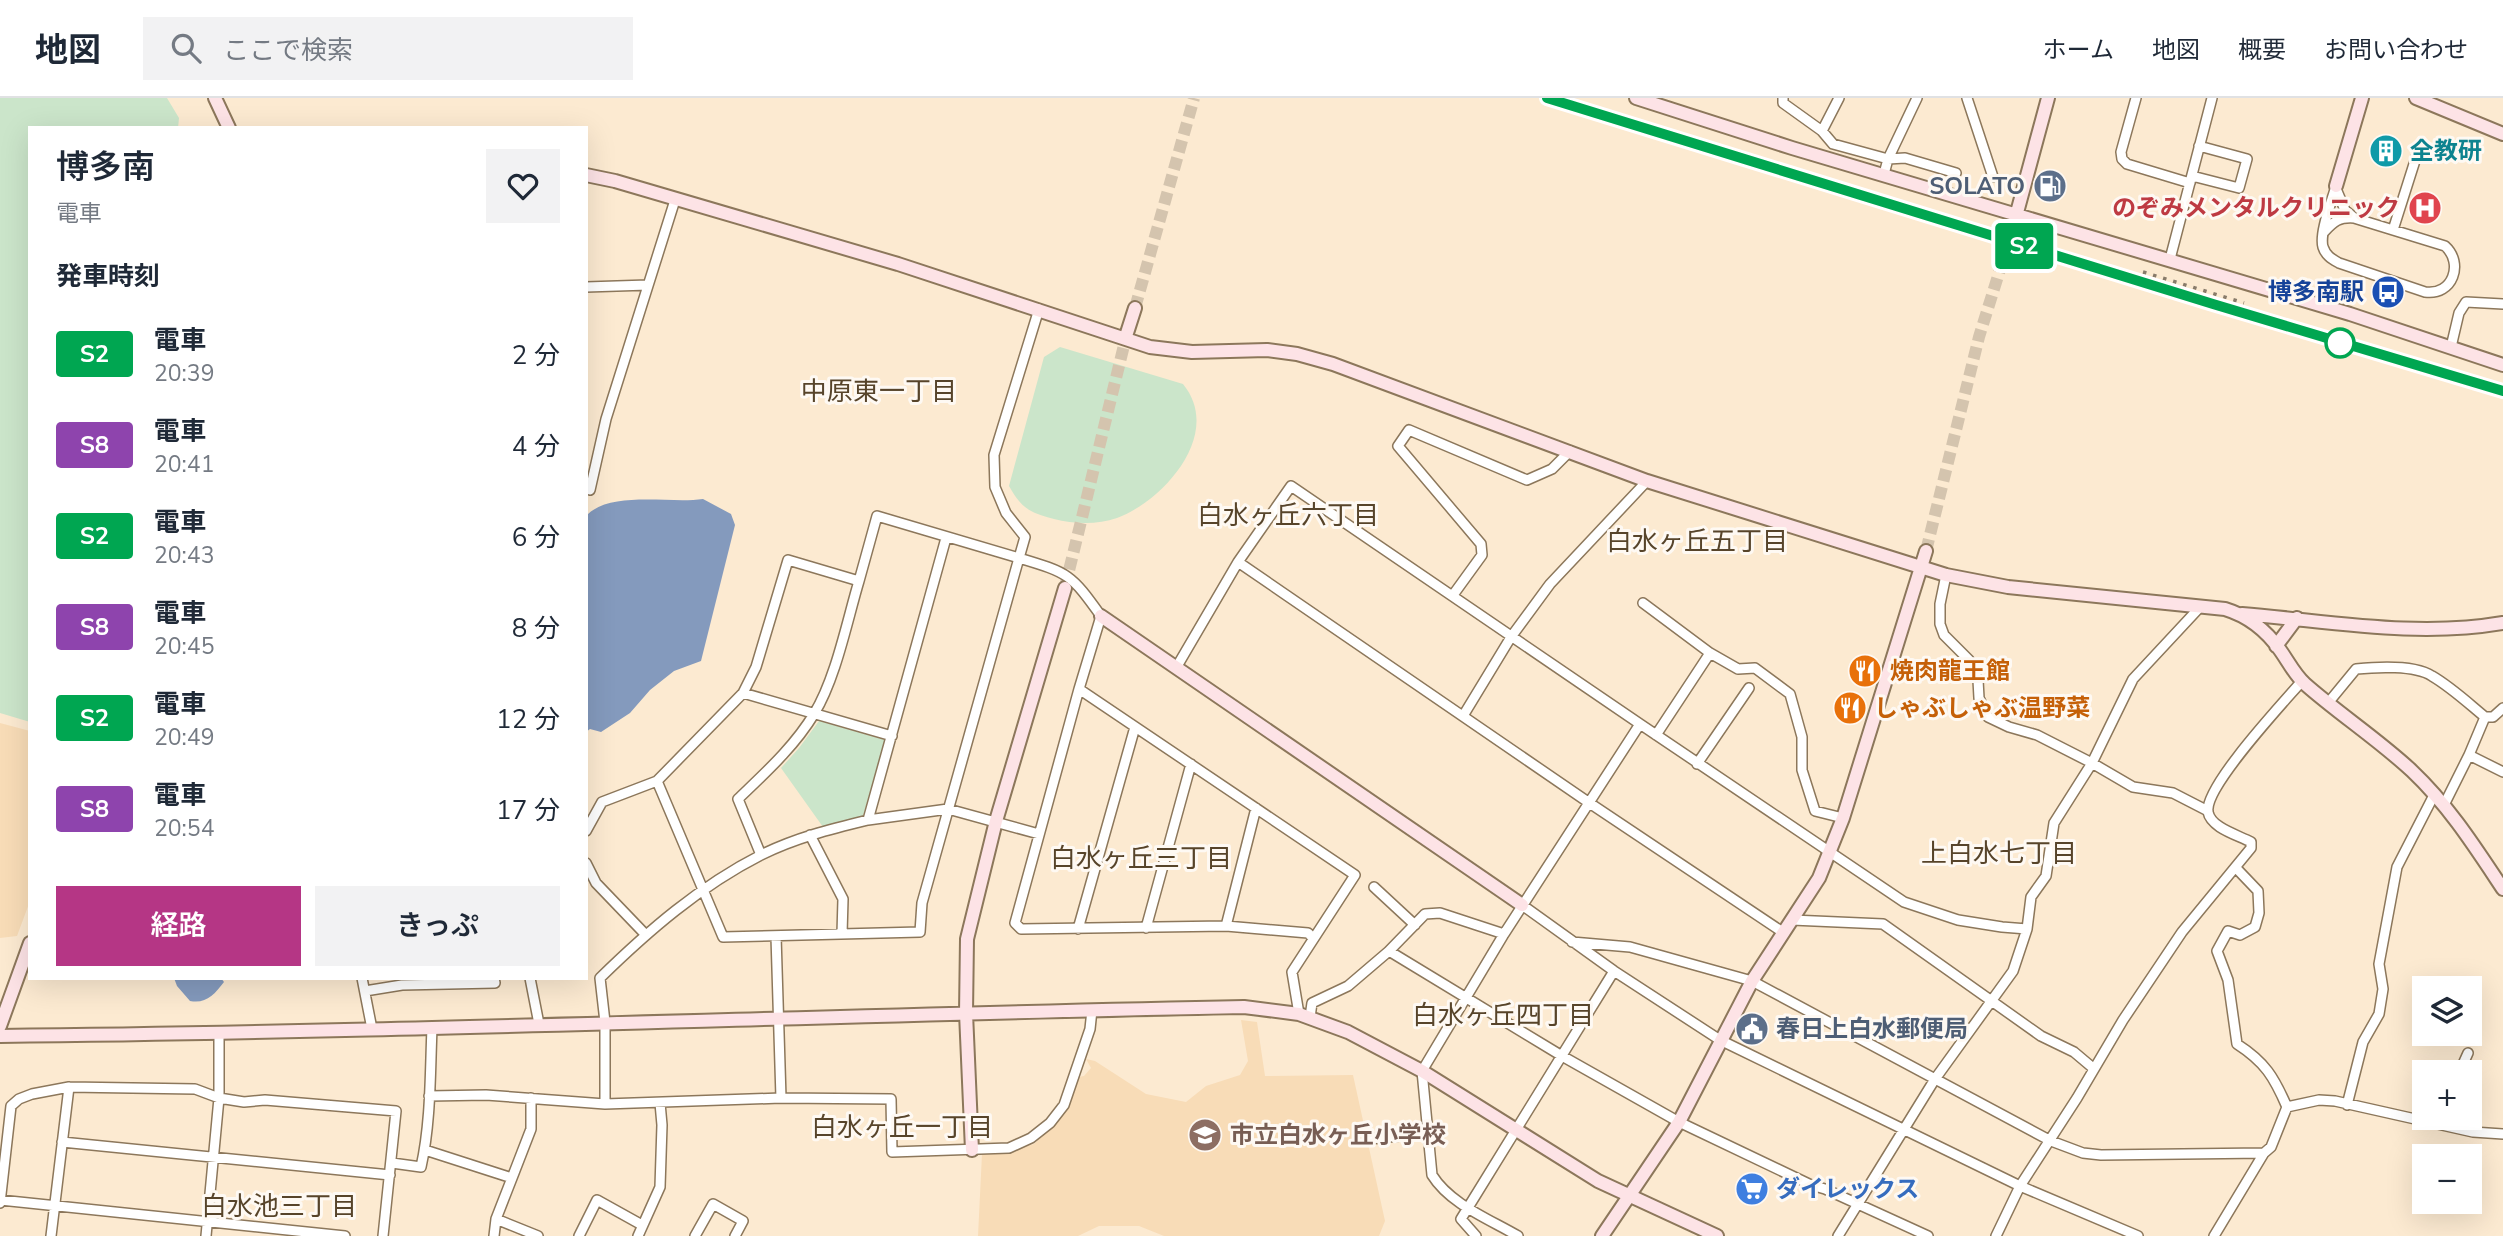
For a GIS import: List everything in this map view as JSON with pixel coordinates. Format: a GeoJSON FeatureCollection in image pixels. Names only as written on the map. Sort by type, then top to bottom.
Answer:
{"type":"FeatureCollection","features":[{"type":"Feature","properties":{"kind":"street"},"geometry":{"type":"LineString","coordinates":[[215,98],[228,126]]}},
{"type":"Feature","properties":{"kind":"street"},"geometry":{"type":"LineString","coordinates":[[1636,98],[2017,216],[2170,259],[2451,347],[2503,366]]}},
{"type":"Feature","properties":{"kind":"street"},"geometry":{"type":"LineString","coordinates":[[1783,98],[1783,103],[1822,131],[1833,144],[1888,159],[1905,158],[1955,173]]}},
{"type":"Feature","properties":{"kind":"street"},"geometry":{"type":"LineString","coordinates":[[1822,131],[1839,98]]}},
{"type":"Feature","properties":{"kind":"street"},"geometry":{"type":"LineString","coordinates":[[1884,174],[1888,159],[1917,98]]}},
{"type":"Feature","properties":{"kind":"street"},"geometry":{"type":"LineString","coordinates":[[1968,98],[1993,177]]}},
{"type":"Feature","properties":{"kind":"street"},"geometry":{"type":"LineString","coordinates":[[2012,231],[2048,98]]}},
{"type":"Feature","properties":{"kind":"street"},"geometry":{"type":"LineString","coordinates":[[2136,98],[2121,152],[2122,159],[2127,164],[2239,188],[2246,159],[2199,146]]}},
{"type":"Feature","properties":{"kind":"street"},"geometry":{"type":"LineString","coordinates":[[2170,259],[2212,98]]}},
{"type":"Feature","properties":{"kind":"street"},"geometry":{"type":"LineString","coordinates":[[2324,232],[2333,221],[2342,217],[2354,218],[2445,246],[2453,253],[2455,262],[2446,290],[2436,294],[2425,292],[2339,263],[2328,256],[2322,245],[2324,232],[2336,186],[2362,98]]}},
{"type":"Feature","properties":{"kind":"street"},"geometry":{"type":"LineString","coordinates":[[2416,98],[2437,102],[2503,134]]}},
{"type":"Feature","properties":{"kind":"street"},"geometry":{"type":"LineString","coordinates":[[2393,230],[2420,145]]}},
{"type":"Feature","properties":{"kind":"street"},"geometry":{"type":"LineString","coordinates":[[588,175],[808,237],[1150,346],[1192,352],[1267,350],[1297,354],[1332,364],[1647,481],[1946,575],[2008,587],[2225,609],[2240,614],[2258,625],[2302,681],[2411,770],[2463,828],[2503,889]]}},
{"type":"Feature","properties":{"kind":"street"},"geometry":{"type":"LineString","coordinates":[[2336,186],[2345,211],[2354,218]]}},
{"type":"Feature","properties":{"kind":"street"},"geometry":{"type":"LineString","coordinates":[[588,487],[606,419],[676,200]]}},
{"type":"Feature","properties":{"kind":"street"},"geometry":{"type":"LineString","coordinates":[[588,288],[648,285]]}},
{"type":"Feature","properties":{"kind":"street"},"geometry":{"type":"LineString","coordinates":[[2451,347],[2459,313],[2466,302],[2503,304]]}},
{"type":"Feature","properties":{"kind":"street"},"geometry":{"type":"LineString","coordinates":[[1127,333],[1135,307]]}},
{"type":"Feature","properties":{"kind":"street"},"geometry":{"type":"LineString","coordinates":[[657,780],[723,937],[920,932],[922,903],[1025,537],[1006,513],[995,487],[994,455],[1039,309]]}},
{"type":"Feature","properties":{"kind":"street"},"geometry":{"type":"LineString","coordinates":[[1453,596],[1482,555],[1481,544],[1398,446],[1409,430],[1527,480],[1552,469],[1570,451]]}},
{"type":"Feature","properties":{"kind":"street"},"geometry":{"type":"LineString","coordinates":[[1463,716],[1511,637],[1550,584],[1647,481]]}},
{"type":"Feature","properties":{"kind":"street"},"geometry":{"type":"LineString","coordinates":[[1176,668],[1238,562],[1291,486],[1904,902],[1958,920],[2027,929]]}},
{"type":"Feature","properties":{"kind":"street"},"geometry":{"type":"LineString","coordinates":[[761,855],[738,799],[778,761],[814,714],[827,687],[877,516],[1059,570],[1076,581],[1101,616],[1614,971],[1720,1040],[2020,1186],[2138,1236]]}},
{"type":"Feature","properties":{"kind":"street"},"geometry":{"type":"LineString","coordinates":[[868,820],[946,538]]}},
{"type":"Feature","properties":{"kind":"street"},"geometry":{"type":"LineString","coordinates":[[1602,1236],[1679,1122],[1752,981],[1819,878],[1843,818],[1926,551]]}},
{"type":"Feature","properties":{"kind":"street"},"geometry":{"type":"LineString","coordinates":[[588,827],[602,802],[657,780],[743,693],[755,667],[788,560],[859,580]]}},
{"type":"Feature","properties":{"kind":"street"},"geometry":{"type":"LineString","coordinates":[[1238,562],[1588,803],[1784,933]]}},
{"type":"Feature","properties":{"kind":"street"},"geometry":{"type":"LineString","coordinates":[[1946,575],[1940,604],[1940,624],[1944,635],[1969,660],[1978,680],[1979,698],[1988,717],[2009,727],[2037,735],[2092,762],[2133,788],[2173,793],[2208,811]]}},
{"type":"Feature","properties":{"kind":"street"},"geometry":{"type":"LineString","coordinates":[[972,1150],[966,1013],[967,939],[996,821],[1065,588]]}},
{"type":"Feature","properties":{"kind":"street"},"geometry":{"type":"LineString","coordinates":[[1643,603],[1710,653],[1738,669],[1755,668],[1790,694],[1802,737],[1802,770],[1815,811],[1843,818]]}},
{"type":"Feature","properties":{"kind":"street"},"geometry":{"type":"LineString","coordinates":[[1838,1236],[1901,1130],[2013,971],[2027,929],[2031,897],[2046,876],[2054,822],[2092,762],[2133,678],[2201,607]]}},
{"type":"Feature","properties":{"kind":"street"},"geometry":{"type":"LineString","coordinates":[[2240,614],[2437,631],[2503,623]]}},
{"type":"Feature","properties":{"kind":"street"},"geometry":{"type":"LineString","coordinates":[[1101,616],[1015,923],[1021,929],[1226,926],[1308,933],[1313,938]]}},
{"type":"Feature","properties":{"kind":"street"},"geometry":{"type":"LineString","coordinates":[[2276,646],[2297,618]]}},
{"type":"Feature","properties":{"kind":"street"},"geometry":{"type":"LineString","coordinates":[[1656,736],[1710,653]]}},
{"type":"Feature","properties":{"kind":"street"},"geometry":{"type":"LineString","coordinates":[[2328,703],[2356,669],[2374,667],[2430,674],[2484,717],[2493,717],[2503,708]]}},
{"type":"Feature","properties":{"kind":"street"},"geometry":{"type":"LineString","coordinates":[[1996,1236],[2020,1186],[2182,932],[2250,848],[2251,842],[2212,821],[2208,811],[2211,798],[2244,747],[2302,681]]}},
{"type":"Feature","properties":{"kind":"street"},"geometry":{"type":"LineString","coordinates":[[1697,764],[1749,688]]}},
{"type":"Feature","properties":{"kind":"street"},"geometry":{"type":"LineString","coordinates":[[1079,689],[1355,875],[1292,972],[1304,1016]]}},
{"type":"Feature","properties":{"kind":"street"},"geometry":{"type":"LineString","coordinates":[[743,693],[892,736]]}},
{"type":"Feature","properties":{"kind":"street"},"geometry":{"type":"LineString","coordinates":[[2444,805],[2484,717]]}},
{"type":"Feature","properties":{"kind":"street"},"geometry":{"type":"LineString","coordinates":[[1518,1236],[1468,1207],[1440,1187],[1432,1175],[1422,1071],[1522,905],[1640,724]]}},
{"type":"Feature","properties":{"kind":"street"},"geometry":{"type":"LineString","coordinates":[[1078,929],[1135,727]]}},
{"type":"Feature","properties":{"kind":"street"},"geometry":{"type":"LineString","coordinates":[[2469,755],[2503,772]]}},
{"type":"Feature","properties":{"kind":"street"},"geometry":{"type":"LineString","coordinates":[[1146,928],[1191,764]]}},
{"type":"Feature","properties":{"kind":"street"},"geometry":{"type":"LineString","coordinates":[[2347,1105],[2363,1042],[2379,1014],[2383,989],[2379,964],[2397,867],[2434,795]]}},
{"type":"Feature","properties":{"kind":"street"},"geometry":{"type":"LineString","coordinates":[[1226,926],[1256,808]]}},
{"type":"Feature","properties":{"kind":"street"},"geometry":{"type":"LineString","coordinates":[[605,1104],[605,1022],[600,978],[645,934],[704,890],[761,855],[810,835],[868,820],[948,809],[1040,834]]}},
{"type":"Feature","properties":{"kind":"street"},"geometry":{"type":"LineString","coordinates":[[810,835],[843,899],[842,934]]}},
{"type":"Feature","properties":{"kind":"street"},"geometry":{"type":"LineString","coordinates":[[588,867],[596,883],[645,934]]}},
{"type":"Feature","properties":{"kind":"street"},"geometry":{"type":"LineString","coordinates":[[2214,1236],[2264,1153],[2272,1147],[2287,1107],[2279,1088],[2258,1058],[2237,1044],[2228,980],[2217,951],[2228,931],[2240,935],[2255,927],[2259,913],[2258,891],[2236,868]]}},
{"type":"Feature","properties":{"kind":"street"},"geometry":{"type":"LineString","coordinates":[[1374,887],[1415,925]]}},
{"type":"Feature","properties":{"kind":"street"},"geometry":{"type":"LineString","coordinates":[[1304,1016],[1312,1003],[1348,986],[1425,915],[1440,913],[1504,934]]}},
{"type":"Feature","properties":{"kind":"street"},"geometry":{"type":"LineString","coordinates":[[1792,920],[1883,924],[2041,1035],[2074,1052],[2093,1068]]}},
{"type":"Feature","properties":{"kind":"street"},"geometry":{"type":"LineString","coordinates":[[776,936],[781,1098]]}},
{"type":"Feature","properties":{"kind":"street"},"geometry":{"type":"LineString","coordinates":[[1572,942],[1630,947],[1752,981],[2066,1148],[2101,1155],[2264,1153]]}},
{"type":"Feature","properties":{"kind":"street"},"geometry":{"type":"LineString","coordinates":[[0,1026],[28,949]]}},
{"type":"Feature","properties":{"kind":"street"},"geometry":{"type":"LineString","coordinates":[[1389,951],[1562,1056],[1679,1122],[1800,1180],[1928,1236]]}},
{"type":"Feature","properties":{"kind":"street"},"geometry":{"type":"LineString","coordinates":[[1476,1236],[1461,1219],[1614,971]]}},
{"type":"Feature","properties":{"kind":"street"},"geometry":{"type":"LineString","coordinates":[[362,980],[372,1029]]}},
{"type":"Feature","properties":{"kind":"street"},"geometry":{"type":"LineString","coordinates":[[365,991],[402,985],[495,983],[494,980]]}},
{"type":"Feature","properties":{"kind":"street"},"geometry":{"type":"LineString","coordinates":[[530,980],[539,1024]]}},
{"type":"Feature","properties":{"kind":"street"},"geometry":{"type":"LineString","coordinates":[[0,1036],[1244,1007],[1304,1016],[1348,1032],[1422,1071],[1598,1181],[1717,1236]]}},
{"type":"Feature","properties":{"kind":"street"},"geometry":{"type":"LineString","coordinates":[[429,1096],[486,1095],[605,1104],[781,1098],[891,1099],[892,1152],[1009,1147],[1031,1138],[1050,1124],[1063,1105],[1090,1028],[1092,1010]]}},
{"type":"Feature","properties":{"kind":"street"},"geometry":{"type":"LineString","coordinates":[[392,1163],[421,1167],[425,1150],[432,1028]]}},
{"type":"Feature","properties":{"kind":"street"},"geometry":{"type":"LineString","coordinates":[[206,1236],[219,1098],[219,1031]]}},
{"type":"Feature","properties":{"kind":"street"},"geometry":{"type":"LineString","coordinates":[[2465,1060],[2468,1053]]}},
{"type":"Feature","properties":{"kind":"street"},"geometry":{"type":"LineString","coordinates":[[51,1236],[68,1087]]}},
{"type":"Feature","properties":{"kind":"street"},"geometry":{"type":"LineString","coordinates":[[345,1236],[55,1205],[0,1202],[11,1106],[19,1099],[32,1094],[68,1087],[195,1089],[219,1098],[244,1102],[265,1100],[396,1111],[383,1236]]}},
{"type":"Feature","properties":{"kind":"street"},"geometry":{"type":"LineString","coordinates":[[494,1236],[496,1219],[531,1129],[531,1098]]}},
{"type":"Feature","properties":{"kind":"street"},"geometry":{"type":"LineString","coordinates":[[2287,1107],[2319,1100],[2412,1117]]}},
{"type":"Feature","properties":{"kind":"street"},"geometry":{"type":"LineString","coordinates":[[638,1236],[660,1187],[663,1125],[660,1103]]}},
{"type":"Feature","properties":{"kind":"street"},"geometry":{"type":"LineString","coordinates":[[2466,1130],[2503,1134]]}},
{"type":"Feature","properties":{"kind":"street"},"geometry":{"type":"LineString","coordinates":[[1370,1139],[1428,1133]]}},
{"type":"Feature","properties":{"kind":"street"},"geometry":{"type":"LineString","coordinates":[[62,1142],[390,1175]]}},
{"type":"Feature","properties":{"kind":"street"},"geometry":{"type":"LineString","coordinates":[[425,1150],[512,1178]]}},
{"type":"Feature","properties":{"kind":"street"},"geometry":{"type":"LineString","coordinates":[[579,1236],[597,1200],[642,1226]]}},
{"type":"Feature","properties":{"kind":"street"},"geometry":{"type":"LineString","coordinates":[[695,1236],[713,1204],[743,1221],[735,1236]]}},
{"type":"Feature","properties":{"kind":"street"},"geometry":{"type":"LineString","coordinates":[[496,1219],[538,1236]]}},
{"type":"Feature","properties":{"kind":"shaded area"},"geometry":{"type":"Polygon","coordinates":[[[0,723],[28,730],[28,906],[17,936],[0,938],[0,723]]]}},
{"type":"Feature","properties":{"kind":"shaded area","name":"市立白水ヶ丘小学校"},"geometry":{"type":"Polygon","coordinates":[[[1241,1020],[1257,1022],[1265,1076],[1353,1075],[1385,1221],[1379,1236],[1164,1236],[1139,1226],[1099,1226],[1078,1236],[978,1236],[982,1154],[1012,1151],[1034,1144],[1066,1110],[1078,1077],[1084,1076],[1091,1068],[1086,1059],[1095,1061],[1146,1094],[1186,1102],[1206,1086],[1240,1075],[1248,1061],[1241,1020]]]}},
{"type":"Feature","properties":{"kind":"green space"},"geometry":{"type":"Polygon","coordinates":[[[0,98],[167,98],[179,118],[178,126],[28,126],[28,721],[0,713],[0,98]]]}},
{"type":"Feature","properties":{"kind":"green space"},"geometry":{"type":"Polygon","coordinates":[[[1060,347],[1183,384],[1194,403],[1196,424],[1192,444],[1183,463],[1152,497],[1117,518],[1086,523],[1045,517],[1022,505],[1009,486],[1044,357],[1060,347]]]}},
{"type":"Feature","properties":{"kind":"green space"},"geometry":{"type":"Polygon","coordinates":[[[819,721],[885,740],[863,816],[823,827],[781,768],[819,721]]]}},
{"type":"Feature","properties":{"kind":"water"},"geometry":{"type":"Polygon","coordinates":[[[703,499],[731,514],[735,525],[701,661],[674,671],[650,690],[630,713],[601,732],[588,730],[588,515],[610,503],[703,499]]]}},
{"type":"Feature","properties":{"kind":"water"},"geometry":{"type":"Polygon","coordinates":[[[175,980],[224,982],[209,998],[196,1002],[190,1001],[175,980]]]}},
{"type":"Feature","properties":{"kind":"tunnel"},"geometry":{"type":"LineString","coordinates":[[1135,308],[1194,98]]}},
{"type":"Feature","properties":{"kind":"tunnel"},"geometry":{"type":"LineString","coordinates":[[1926,551],[1979,337],[2012,231]]}},
{"type":"Feature","properties":{"kind":"tunnel"},"geometry":{"type":"LineString","coordinates":[[1065,587],[1127,333]]}},
{"type":"Feature","properties":{"kind":"railway"},"geometry":{"type":"LineString","coordinates":[[1547,98],[2503,391]]}},
{"type":"Feature","properties":{"kind":"railway"},"geometry":{"type":"LineString","coordinates":[[2143,272],[2244,303]]}},
{"type":"Feature","properties":{"kind":"train","name":"S2"},"geometry":{"type":"LineString","coordinates":[[1547,98],[2503,391]]}},
{"type":"Feature","properties":{"kind":"place","name":"全教研"},"geometry":{"type":"Point","coordinates":[2386,151]}},
{"type":"Feature","properties":{"kind":"place","name":"SOLATO"},"geometry":{"type":"Point","coordinates":[2050,186]}},
{"type":"Feature","properties":{"kind":"place","name":"のぞみメンタルクリニック"},"geometry":{"type":"Point","coordinates":[2425,208]}},
{"type":"Feature","properties":{"kind":"place","name":"博多南駅"},"geometry":{"type":"Point","coordinates":[2388,292]}},
{"type":"Feature","properties":{"kind":"place","name":"焼肉龍王館"},"geometry":{"type":"Point","coordinates":[1865,671]}},
{"type":"Feature","properties":{"kind":"place","name":"しゃぶしゃぶ温野菜"},"geometry":{"type":"Point","coordinates":[1850,708]}},
{"type":"Feature","properties":{"kind":"place","name":"春日上白水郵便局"},"geometry":{"type":"Point","coordinates":[1752,1029]}},
{"type":"Feature","properties":{"kind":"place","name":"市立白水ヶ丘小学校"},"geometry":{"type":"Point","coordinates":[1205,1135]}},
{"type":"Feature","properties":{"kind":"place","name":"ダイレックス"},"geometry":{"type":"Point","coordinates":[1752,1189]}},
{"type":"Feature","properties":{"kind":"district","name":"中原東一丁目"},"geometry":{"type":"Point","coordinates":[879,391]}},
{"type":"Feature","properties":{"kind":"district","name":"白水ヶ丘六丁目"},"geometry":{"type":"Point","coordinates":[1288,515]}},
{"type":"Feature","properties":{"kind":"district","name":"白水ヶ丘五丁目"},"geometry":{"type":"Point","coordinates":[1697,541]}},
{"type":"Feature","properties":{"kind":"district","name":"上白水七丁目"},"geometry":{"type":"Point","coordinates":[1999,853]}},
{"type":"Feature","properties":{"kind":"district","name":"白水ヶ丘三丁目"},"geometry":{"type":"Point","coordinates":[1141,858]}},
{"type":"Feature","properties":{"kind":"district","name":"白水ヶ丘四丁目"},"geometry":{"type":"Point","coordinates":[1503,1015]}},
{"type":"Feature","properties":{"kind":"district","name":"白水ヶ丘一丁目"},"geometry":{"type":"Point","coordinates":[902,1127]}},
{"type":"Feature","properties":{"kind":"district","name":"白水池三丁目"},"geometry":{"type":"Point","coordinates":[279,1206]}}]}
